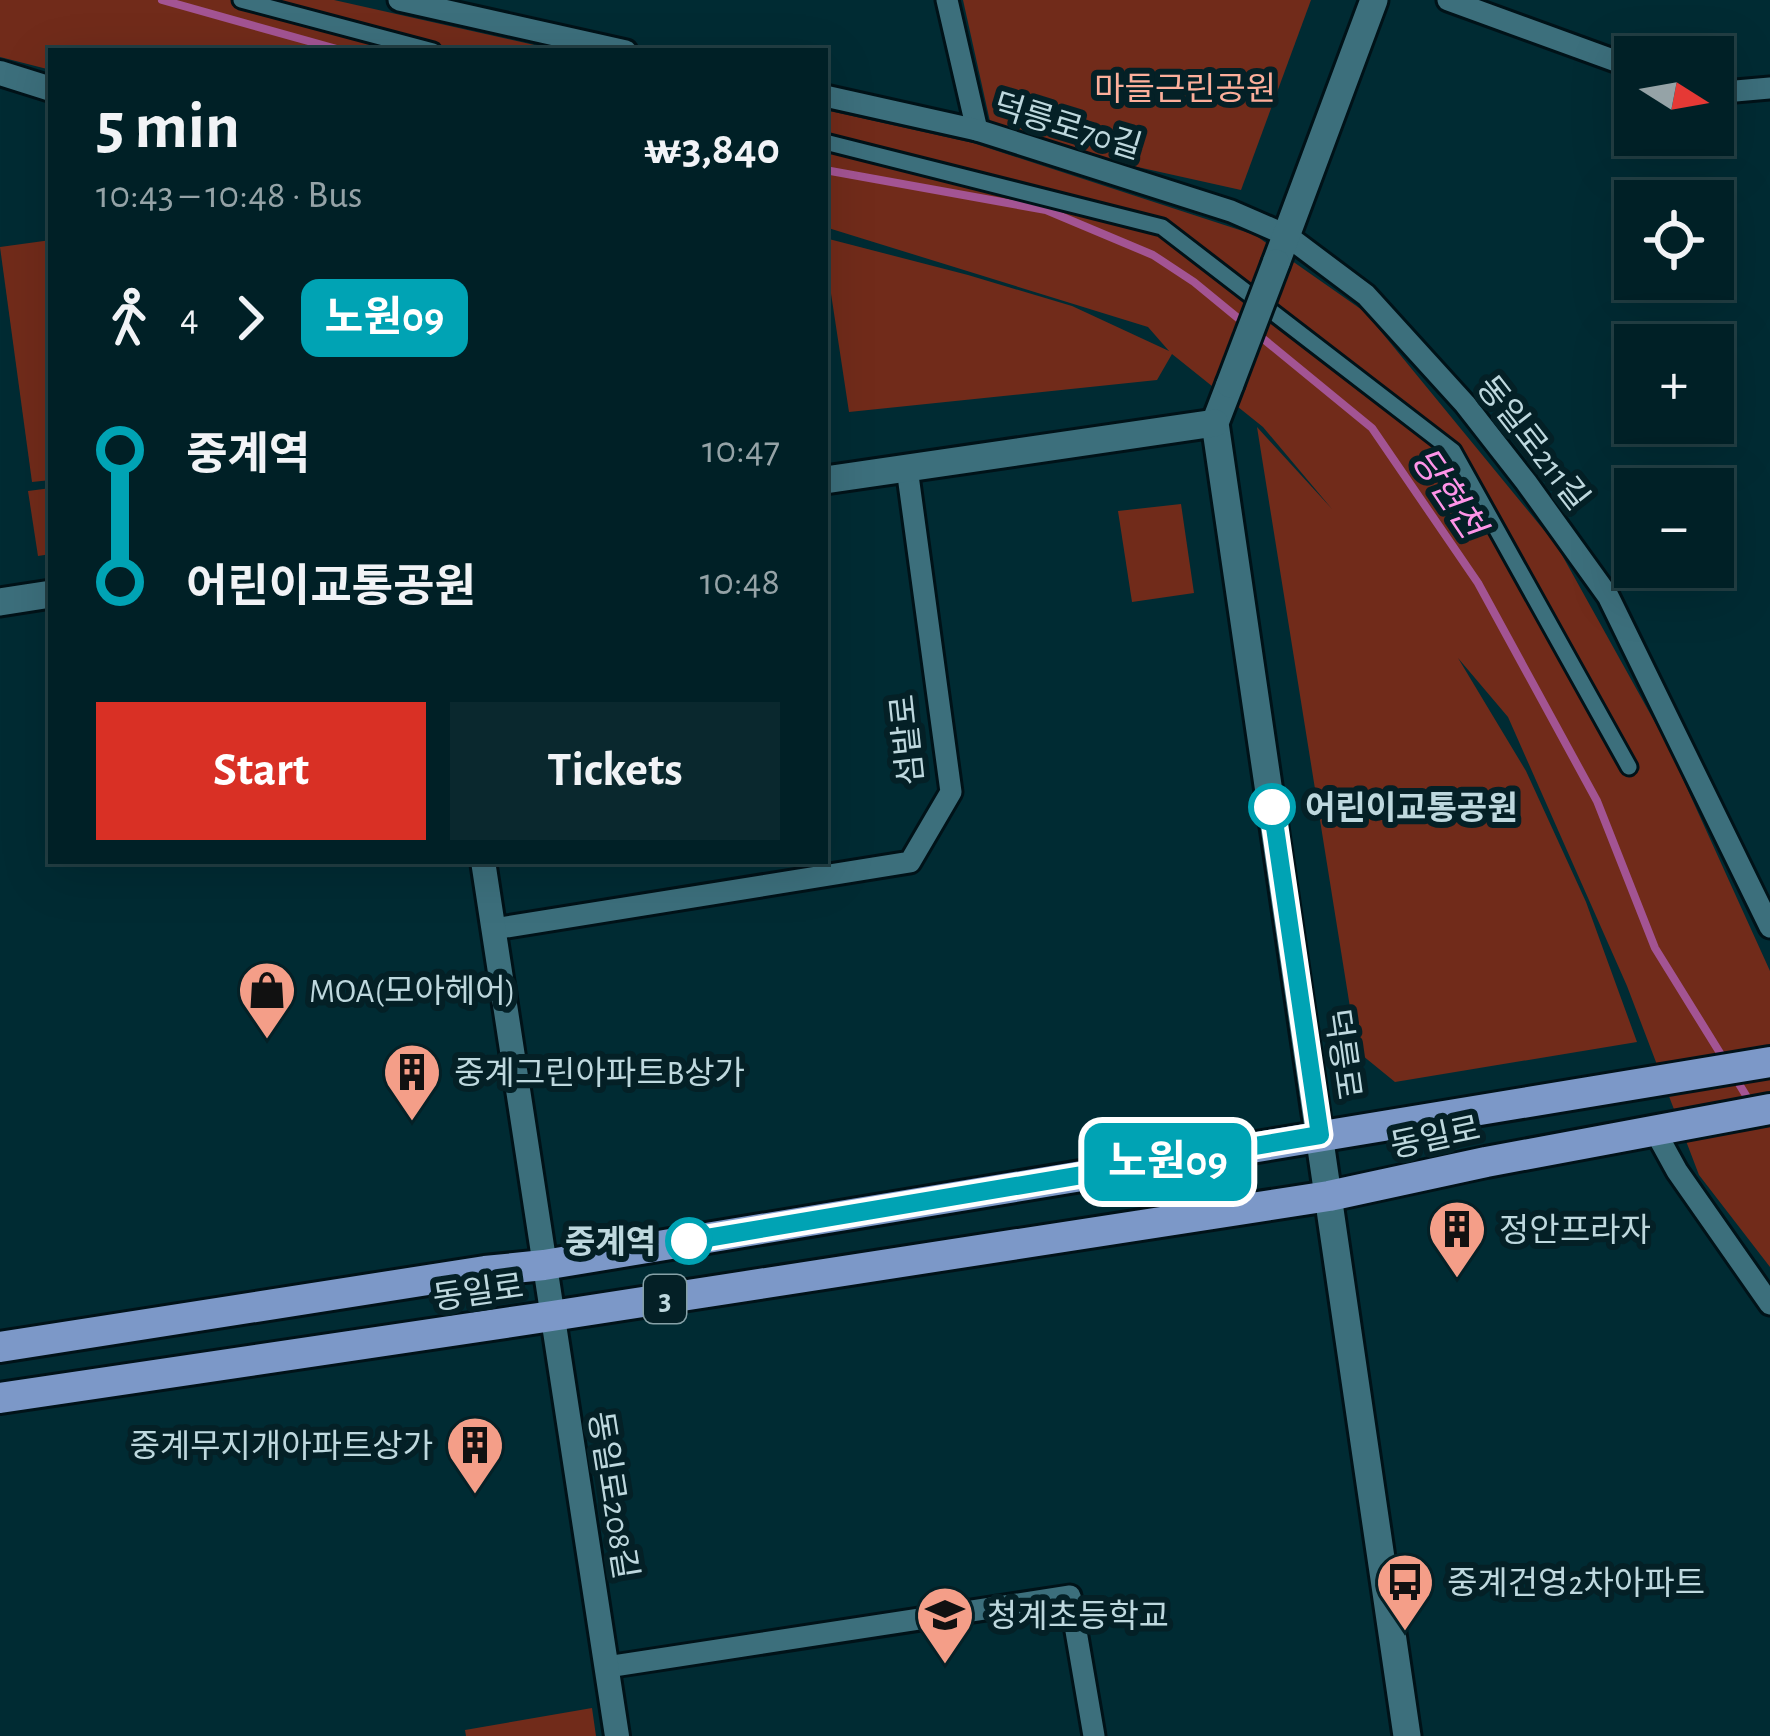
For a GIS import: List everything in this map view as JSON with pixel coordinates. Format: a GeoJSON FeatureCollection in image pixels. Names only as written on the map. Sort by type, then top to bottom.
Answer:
{"type":"FeatureCollection","features":[{"type":"Feature","properties":{"kind":"main road"},"geometry":{"type":"LineString","coordinates":[[1286,235],[1374,0]]}},
{"type":"Feature","properties":{"kind":"main road","name":"덕릉로"},"geometry":{"type":"LineString","coordinates":[[1286,235],[1215,423],[1407,1736]]}},
{"type":"Feature","properties":{"kind":"main road"},"geometry":{"type":"LineString","coordinates":[[828,480],[1215,423]]}},
{"type":"Feature","properties":{"kind":"main road"},"geometry":{"type":"LineString","coordinates":[[0,602],[48,594]]}},
{"type":"Feature","properties":{"kind":"main road","name":"동일로"},"geometry":{"type":"LineString","coordinates":[[0,1347],[544,1265],[1770,1062]]}},
{"type":"Feature","properties":{"kind":"main road","name":"3"},"geometry":{"type":"LineString","coordinates":[[1665,1130],[1770,1108]]}},
{"type":"Feature","properties":{"kind":"main road","name":"동일로"},"geometry":{"type":"LineString","coordinates":[[0,1398],[1329,1196],[1665,1130]]}},
{"type":"Feature","properties":{"kind":"street"},"geometry":{"type":"LineString","coordinates":[[241,0],[422,48]]}},
{"type":"Feature","properties":{"kind":"street"},"geometry":{"type":"LineString","coordinates":[[399,0],[613,48]]}},
{"type":"Feature","properties":{"kind":"street"},"geometry":{"type":"LineString","coordinates":[[947,0],[976,130]]}},
{"type":"Feature","properties":{"kind":"street"},"geometry":{"type":"LineString","coordinates":[[1448,0],[1614,60]]}},
{"type":"Feature","properties":{"kind":"street"},"geometry":{"type":"LineString","coordinates":[[0,73],[48,88]]}},
{"type":"Feature","properties":{"kind":"street"},"geometry":{"type":"LineString","coordinates":[[1734,91],[1770,88]]}},
{"type":"Feature","properties":{"kind":"street","name":"덕릉로70길"},"geometry":{"type":"LineString","coordinates":[[828,97],[976,130],[1231,211],[1286,235]]}},
{"type":"Feature","properties":{"kind":"street"},"geometry":{"type":"LineString","coordinates":[[828,143],[1162,227],[1453,451],[1629,766]]}},
{"type":"Feature","properties":{"kind":"street","name":"동일로211길"},"geometry":{"type":"LineString","coordinates":[[1286,235],[1366,295],[1465,404],[1608,596],[1770,928]]}},
{"type":"Feature","properties":{"kind":"street","name":"섬밭로"},"geometry":{"type":"LineString","coordinates":[[494,929],[910,862],[951,792],[907,468]]}},
{"type":"Feature","properties":{"kind":"street","name":"동일로208길"},"geometry":{"type":"LineString","coordinates":[[483,864],[617,1736]]}},
{"type":"Feature","properties":{"kind":"street"},"geometry":{"type":"LineString","coordinates":[[1665,1130],[1677,1171],[1770,1304]]}},
{"type":"Feature","properties":{"kind":"street"},"geometry":{"type":"LineString","coordinates":[[608,1667],[1070,1596],[1094,1736]]}},
{"type":"Feature","properties":{"kind":"green space"},"geometry":{"type":"Polygon","coordinates":[[[0,0],[334,0],[548,48],[48,48],[48,69],[0,57],[0,0]]]}},
{"type":"Feature","properties":{"kind":"green space","name":"마들근린공원"},"geometry":{"type":"Polygon","coordinates":[[[963,0],[1311,0],[1241,190],[993,135],[963,0]]]}},
{"type":"Feature","properties":{"kind":"green space"},"geometry":{"type":"Polygon","coordinates":[[[828,111],[973,143],[1255,235],[1365,312],[1557,546],[1667,744],[1770,971],[1770,1267],[1699,1175],[1627,986],[1508,717],[1458,658],[1526,771],[1586,902],[1637,1042],[1395,1082],[1357,1051],[1257,427],[1332,509],[1263,427],[1172,354],[1157,380],[849,412],[828,274],[828,239],[1072,306],[1169,351],[1148,327],[828,228],[828,111]]]}},
{"type":"Feature","properties":{"kind":"green space"},"geometry":{"type":"Polygon","coordinates":[[[48,240],[48,480],[32,482],[0,247],[48,240]]]}},
{"type":"Feature","properties":{"kind":"green space"},"geometry":{"type":"Polygon","coordinates":[[[48,488],[48,554],[38,556],[28,491],[48,488]]]}},
{"type":"Feature","properties":{"kind":"green space"},"geometry":{"type":"Polygon","coordinates":[[[1181,504],[1194,593],[1132,602],[1118,511],[1181,504]]]}},
{"type":"Feature","properties":{"kind":"green space"},"geometry":{"type":"Polygon","coordinates":[[[592,1708],[596,1736],[466,1736],[465,1730],[592,1708]]]}},
{"type":"Feature","properties":{"kind":"waterway","name":"당현천"},"geometry":{"type":"LineString","coordinates":[[162,0],[333,48]]}},
{"type":"Feature","properties":{"kind":"waterway","name":"당현천"},"geometry":{"type":"LineString","coordinates":[[828,171],[1046,210],[1153,255],[1194,282],[1372,428],[1478,583],[1597,801],[1655,948],[1725,1061]]}},
{"type":"Feature","properties":{"kind":"waterway","name":"당현천"},"geometry":{"type":"LineString","coordinates":[[1733,1074],[1750,1102]]}},
{"type":"Feature","properties":{"kind":"bus line","name":"노원09"},"geometry":{"type":"LineString","coordinates":[[689,1241],[1320,1135],[1272,807]]}},
{"type":"Feature","properties":{"kind":"place","name":"어린이교통공원"},"geometry":{"type":"Point","coordinates":[1272,807]}},
{"type":"Feature","properties":{"kind":"place","name":"MOA(모아헤어)"},"geometry":{"type":"Point","coordinates":[267,1041]}},
{"type":"Feature","properties":{"kind":"place","name":"중계그린아파트B상가"},"geometry":{"type":"Point","coordinates":[412,1123]}},
{"type":"Feature","properties":{"kind":"place","name":"중계역"},"geometry":{"type":"Point","coordinates":[689,1241]}},
{"type":"Feature","properties":{"kind":"place","name":"정안프라자"},"geometry":{"type":"Point","coordinates":[1457,1280]}},
{"type":"Feature","properties":{"kind":"place","name":"중계무지개아파트상가"},"geometry":{"type":"Point","coordinates":[475,1496]}},
{"type":"Feature","properties":{"kind":"place","name":"중계건영2차아파트"},"geometry":{"type":"Point","coordinates":[1405,1633]}},
{"type":"Feature","properties":{"kind":"place","name":"청계초등학교"},"geometry":{"type":"Point","coordinates":[945,1666]}}]}
